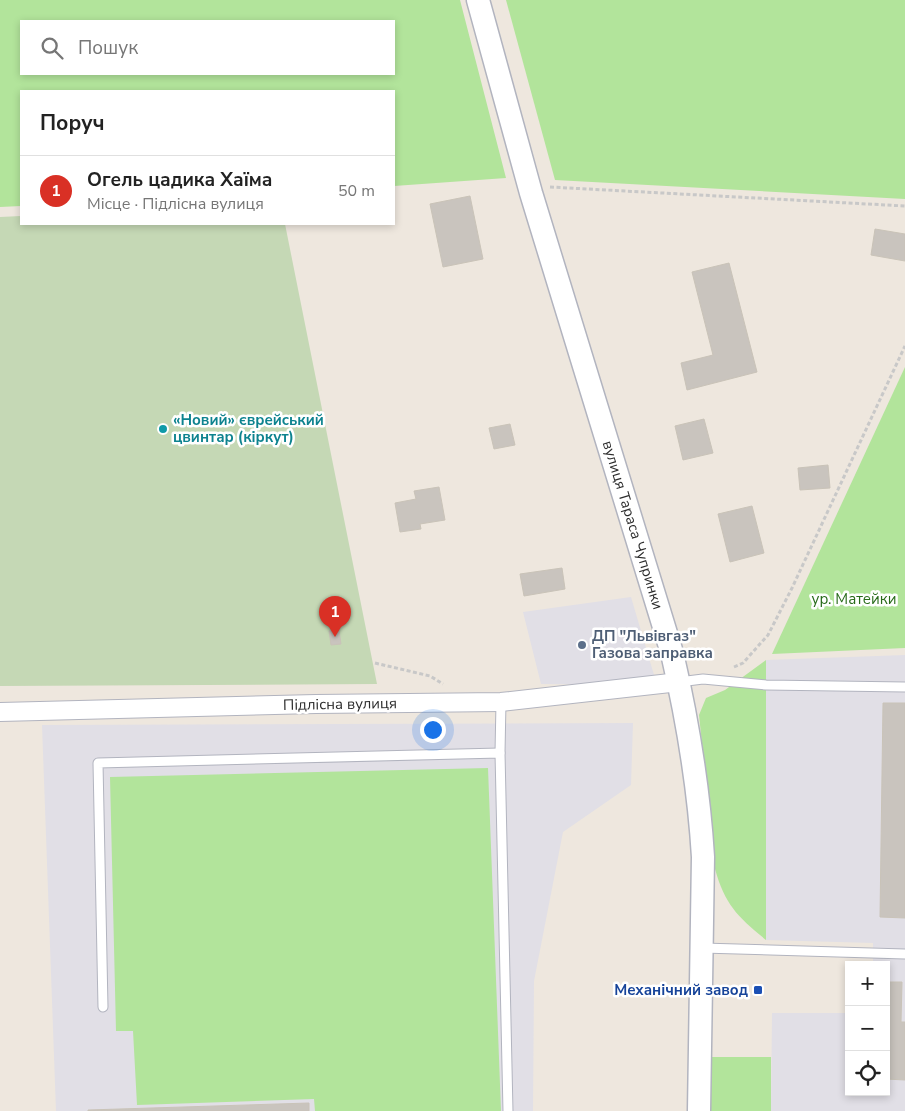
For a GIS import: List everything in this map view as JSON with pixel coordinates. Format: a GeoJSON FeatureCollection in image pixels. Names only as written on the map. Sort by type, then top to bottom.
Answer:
{"type":"FeatureCollection","features":[{"type":"Feature","properties":{"kind":"street","name":"вулиця Тараса Чупринки"},"geometry":{"type":"LineString","coordinates":[[478,0],[529,187],[670,645],[679,682],[700,817],[703,857],[699,1111]]}},
{"type":"Feature","properties":{"kind":"street","name":"Підлісна вулиця"},"geometry":{"type":"LineString","coordinates":[[0,712],[316,704],[501,702],[679,682]]}},
{"type":"Feature","properties":{"kind":"lane"},"geometry":{"type":"LineString","coordinates":[[679,682],[703,679],[766,685],[905,687]]}},
{"type":"Feature","properties":{"kind":"lane"},"geometry":{"type":"LineString","coordinates":[[501,702],[500,753],[508,1111]]}},
{"type":"Feature","properties":{"kind":"lane"},"geometry":{"type":"LineString","coordinates":[[103,1007],[98,763],[500,753]]}},
{"type":"Feature","properties":{"kind":"lane"},"geometry":{"type":"LineString","coordinates":[[701,948],[905,954]]}},
{"type":"Feature","properties":{"kind":"path"},"geometry":{"type":"LineString","coordinates":[[529,187],[905,206]]}},
{"type":"Feature","properties":{"kind":"path"},"geometry":{"type":"LineString","coordinates":[[703,679],[743,663],[768,635],[792,588],[905,346]]}},
{"type":"Feature","properties":{"kind":"path"},"geometry":{"type":"LineString","coordinates":[[375,663],[430,676],[445,685]]}},
{"type":"Feature","properties":{"kind":"shaded area"},"geometry":{"type":"Polygon","coordinates":[[[631,597],[657,685],[541,684],[523,612],[631,597]]]}},
{"type":"Feature","properties":{"kind":"shaded area"},"geometry":{"type":"Polygon","coordinates":[[[905,655],[905,1111],[771,1111],[772,1013],[845,1013],[845,1096],[890,1096],[890,961],[873,961],[873,943],[766,940],[766,660],[905,655]]]}},
{"type":"Feature","properties":{"kind":"shaded area"},"geometry":{"type":"Polygon","coordinates":[[[633,723],[631,785],[563,832],[534,981],[533,1111],[56,1111],[42,725],[633,723]]]}},
{"type":"Feature","properties":{"kind":"green space"},"geometry":{"type":"Polygon","coordinates":[[[0,0],[460,0],[506,178],[395,186],[395,90],[20,90],[20,206],[0,207],[0,0]]]}},
{"type":"Feature","properties":{"kind":"green space"},"geometry":{"type":"Polygon","coordinates":[[[506,0],[905,0],[905,199],[555,180],[506,0]]]}},
{"type":"Feature","properties":{"kind":"green space","name":"«Новий» єврейський цвинтар (кіркут)"},"geometry":{"type":"Polygon","coordinates":[[[20,216],[20,225],[285,225],[377,684],[0,686],[0,217],[20,216]]]}},
{"type":"Feature","properties":{"kind":"green space","name":"ур. Матейки"},"geometry":{"type":"Polygon","coordinates":[[[905,367],[905,648],[772,654],[905,367]]]}},
{"type":"Feature","properties":{"kind":"green space"},"geometry":{"type":"Polygon","coordinates":[[[766,660],[766,940],[740,917],[728,901],[715,869],[699,715],[706,698],[725,690],[766,660]]]}},
{"type":"Feature","properties":{"kind":"green space"},"geometry":{"type":"Polygon","coordinates":[[[488,768],[501,1111],[315,1111],[314,1099],[137,1105],[133,1031],[116,1031],[110,777],[488,768]]]}},
{"type":"Feature","properties":{"kind":"green space"},"geometry":{"type":"Polygon","coordinates":[[[710,1057],[771,1057],[771,1111],[709,1111],[710,1057]]]}},
{"type":"Feature","properties":{"kind":"building"},"geometry":{"type":"Polygon","coordinates":[[[470,196],[483,259],[443,267],[430,204],[470,196]]]}},
{"type":"Feature","properties":{"kind":"building"},"geometry":{"type":"Polygon","coordinates":[[[875,229],[905,234],[905,261],[871,255],[875,229]]]}},
{"type":"Feature","properties":{"kind":"building"},"geometry":{"type":"Polygon","coordinates":[[[729,263],[757,372],[687,390],[681,363],[713,355],[692,272],[729,263]]]}},
{"type":"Feature","properties":{"kind":"building"},"geometry":{"type":"Polygon","coordinates":[[[704,419],[713,453],[683,460],[675,426],[704,419]]]}},
{"type":"Feature","properties":{"kind":"building"},"geometry":{"type":"Polygon","coordinates":[[[510,424],[515,445],[494,449],[489,428],[510,424]]]}},
{"type":"Feature","properties":{"kind":"building"},"geometry":{"type":"Polygon","coordinates":[[[828,465],[830,488],[800,490],[798,468],[828,465]]]}},
{"type":"Feature","properties":{"kind":"building"},"geometry":{"type":"Polygon","coordinates":[[[439,487],[445,520],[420,524],[421,529],[400,532],[395,503],[416,499],[414,491],[439,487]]]}},
{"type":"Feature","properties":{"kind":"building"},"geometry":{"type":"Polygon","coordinates":[[[752,506],[764,553],[730,562],[718,514],[752,506]]]}},
{"type":"Feature","properties":{"kind":"building"},"geometry":{"type":"Polygon","coordinates":[[[562,568],[565,589],[524,596],[520,574],[562,568]]]}},
{"type":"Feature","properties":{"kind":"building"},"geometry":{"type":"Polygon","coordinates":[[[339,630],[341,644],[331,645],[329,631],[339,630]]]}},
{"type":"Feature","properties":{"kind":"building"},"geometry":{"type":"Polygon","coordinates":[[[883,703],[905,703],[905,918],[880,917],[883,703]]]}},
{"type":"Feature","properties":{"kind":"building"},"geometry":{"type":"Polygon","coordinates":[[[890,982],[902,982],[901,1022],[905,1022],[905,1080],[890,1079],[890,982]]]}},
{"type":"Feature","properties":{"kind":"building"},"geometry":{"type":"Polygon","coordinates":[[[309,1103],[309,1111],[88,1111],[88,1110],[309,1103]]]}},
{"type":"Feature","properties":{"kind":"place","name":"«Новий» єврейський цвинтар (кіркут)"},"geometry":{"type":"Point","coordinates":[163,429]}},
{"type":"Feature","properties":{"kind":"place","name":"Огель цадика Хаїма"},"geometry":{"type":"Point","coordinates":[335,637]}},
{"type":"Feature","properties":{"kind":"place","name":"ДП \"Львівгаз\" Газова заправка"},"geometry":{"type":"Point","coordinates":[582,645]}},
{"type":"Feature","properties":{"kind":"place","name":"Механічний завод"},"geometry":{"type":"Point","coordinates":[758,990]}}]}
